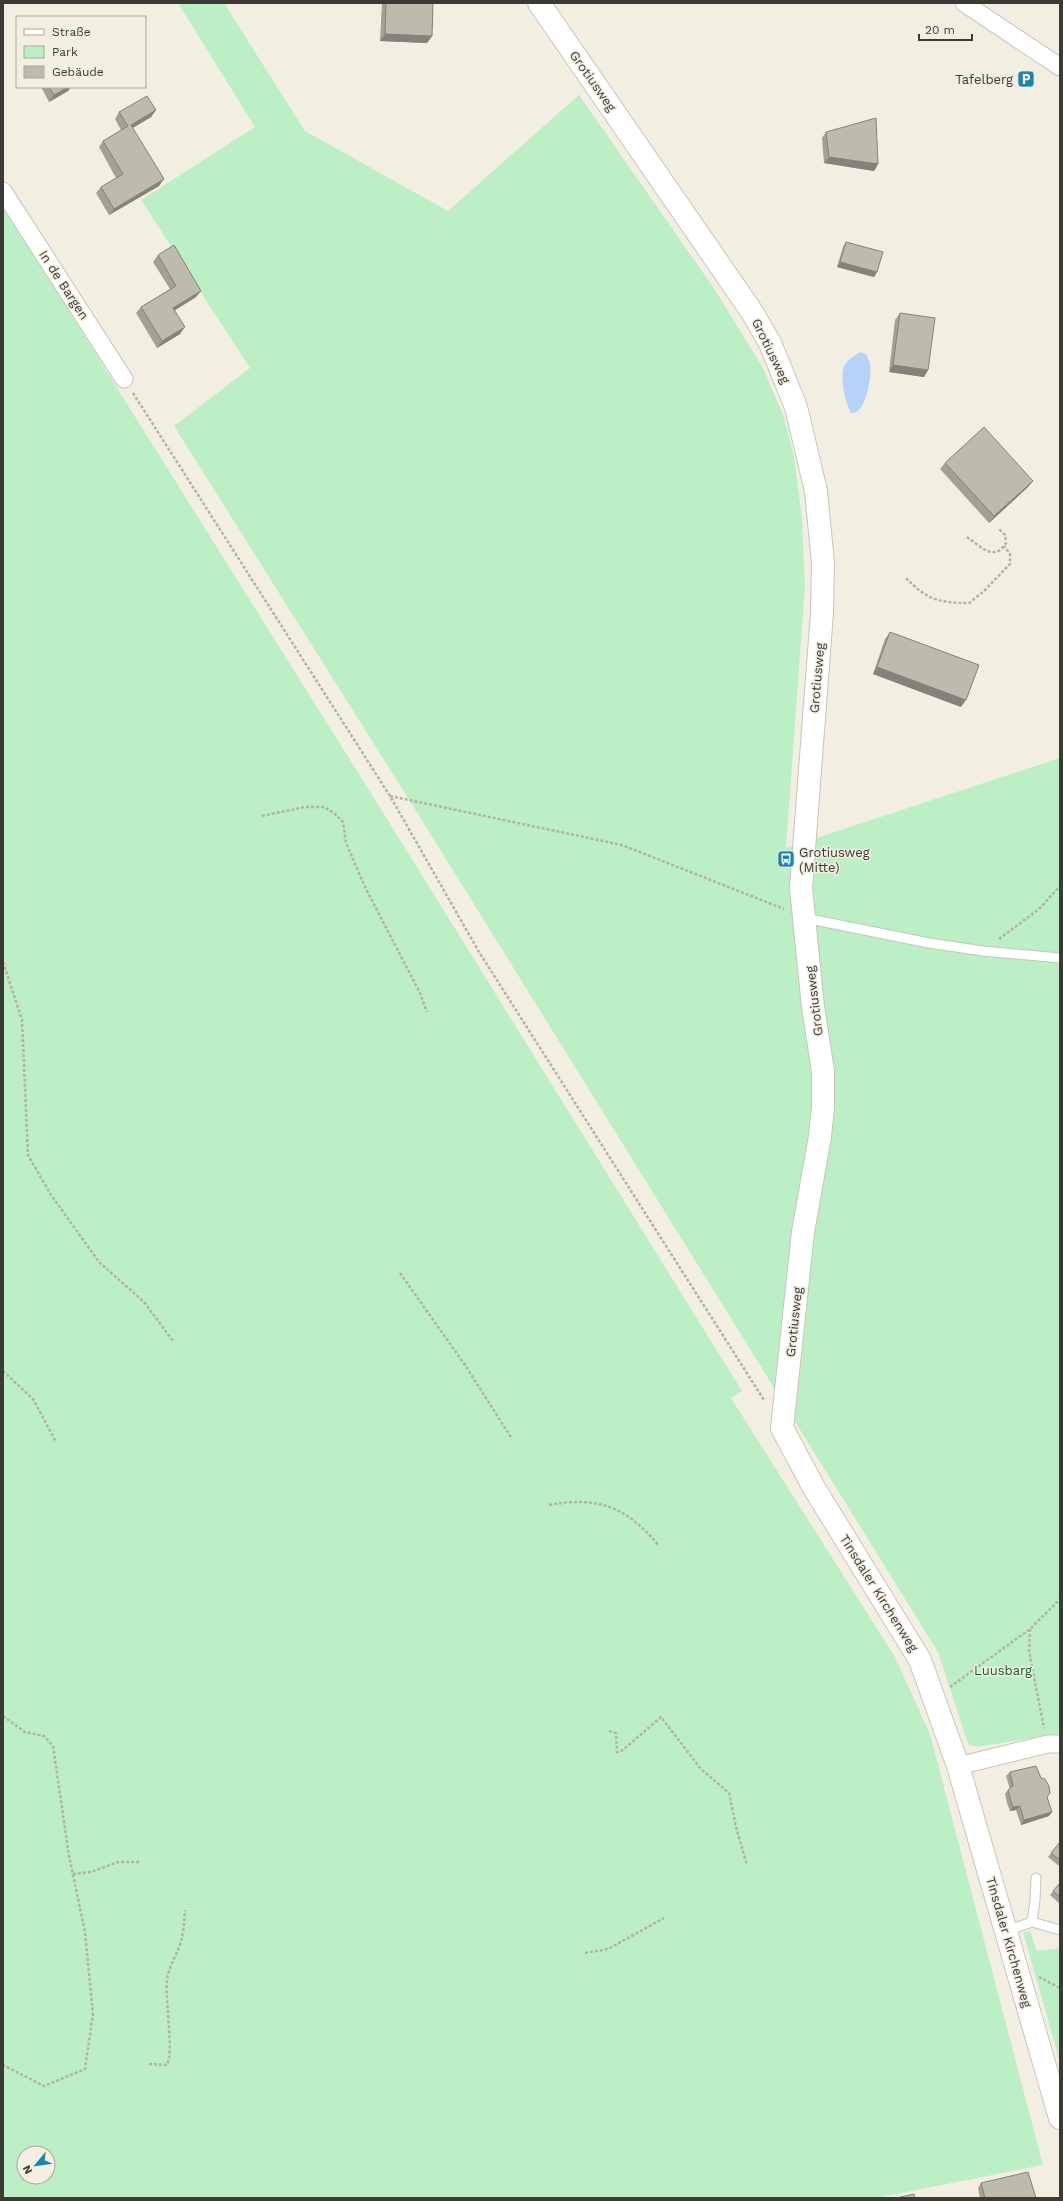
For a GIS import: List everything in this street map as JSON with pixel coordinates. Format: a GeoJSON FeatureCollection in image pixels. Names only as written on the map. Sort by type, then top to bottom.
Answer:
{"type":"FeatureCollection","features":[{"type":"Feature","properties":{"kind":"street","name":"Grotiusweg"},"geometry":{"type":"LineString","coordinates":[[539,3],[739,292],[770,343],[796,407],[816,491],[823,563],[822,613],[801,888],[813,1007],[823,1070],[823,1107],[820,1136],[803,1232],[782,1428]]}},
{"type":"Feature","properties":{"kind":"street"},"geometry":{"type":"LineString","coordinates":[[964,3],[1060,67]]}},
{"type":"Feature","properties":{"kind":"street","name":"In de Bargen"},"geometry":{"type":"LineString","coordinates":[[3,191],[124,379]]}},
{"type":"Feature","properties":{"kind":"street","name":"Tinsdaler Kirchenweg"},"geometry":{"type":"LineString","coordinates":[[782,1428],[814,1488],[920,1660],[958,1766],[1060,2118]]}},
{"type":"Feature","properties":{"kind":"street"},"geometry":{"type":"LineString","coordinates":[[958,1766],[1054,1744]]}},
{"type":"Feature","properties":{"kind":"lane"},"geometry":{"type":"LineString","coordinates":[[805,918],[929,943],[983,951],[1060,958]]}},
{"type":"Feature","properties":{"kind":"lane"},"geometry":{"type":"LineString","coordinates":[[1032,1922],[1036,1878]]}},
{"type":"Feature","properties":{"kind":"lane"},"geometry":{"type":"LineString","coordinates":[[1006,1931],[1032,1922],[1060,1930]]}},
{"type":"Feature","properties":{"kind":"path"},"geometry":{"type":"LineString","coordinates":[[124,379],[390,796],[479,952],[765,1401]]}},
{"type":"Feature","properties":{"kind":"path"},"geometry":{"type":"LineString","coordinates":[[967,537],[979,547],[989,552],[998,550],[1006,543],[1005,535],[998,528]]}},
{"type":"Feature","properties":{"kind":"path"},"geometry":{"type":"LineString","coordinates":[[906,578],[924,595],[934,600],[969,603],[993,583],[1010,564],[1010,554],[1004,546]]}},
{"type":"Feature","properties":{"kind":"path"},"geometry":{"type":"LineString","coordinates":[[390,796],[622,845],[805,918]]}},
{"type":"Feature","properties":{"kind":"path"},"geometry":{"type":"LineString","coordinates":[[262,816],[305,807],[324,807],[334,813],[343,822],[346,843],[365,887],[420,994],[427,1012]]}},
{"type":"Feature","properties":{"kind":"path"},"geometry":{"type":"LineString","coordinates":[[983,951],[1039,909],[1060,886]]}},
{"type":"Feature","properties":{"kind":"path"},"geometry":{"type":"LineString","coordinates":[[3,962],[22,1020],[28,1155],[51,1195],[99,1262],[144,1302],[173,1341]]}},
{"type":"Feature","properties":{"kind":"path"},"geometry":{"type":"LineString","coordinates":[[400,1273],[466,1365],[512,1440]]}},
{"type":"Feature","properties":{"kind":"path"},"geometry":{"type":"LineString","coordinates":[[3,1371],[34,1399],[56,1442]]}},
{"type":"Feature","properties":{"kind":"path"},"geometry":{"type":"LineString","coordinates":[[549,1505],[571,1501],[597,1503],[621,1511],[642,1526],[659,1546]]}},
{"type":"Feature","properties":{"kind":"path"},"geometry":{"type":"LineString","coordinates":[[934,1696],[955,1685],[1030,1629],[1060,1599]]}},
{"type":"Feature","properties":{"kind":"path"},"geometry":{"type":"LineString","coordinates":[[1030,1629],[1029,1651],[1054,1744]]}},
{"type":"Feature","properties":{"kind":"path"},"geometry":{"type":"LineString","coordinates":[[3,1716],[25,1732],[44,1736],[53,1746],[60,1802],[85,1932],[93,2014],[85,2069],[44,2086],[3,2065]]}},
{"type":"Feature","properties":{"kind":"path"},"geometry":{"type":"LineString","coordinates":[[609,1731],[616,1734],[617,1752],[624,1750],[660,1717],[701,1769],[729,1793],[747,1865]]}},
{"type":"Feature","properties":{"kind":"path"},"geometry":{"type":"LineString","coordinates":[[73,1874],[91,1872],[118,1862],[140,1862]]}},
{"type":"Feature","properties":{"kind":"path"},"geometry":{"type":"LineString","coordinates":[[149,2064],[167,2065],[171,2058],[168,2025],[167,1980],[171,1964],[181,1941],[185,1910]]}},
{"type":"Feature","properties":{"kind":"path"},"geometry":{"type":"LineString","coordinates":[[585,1953],[608,1949],[664,1918]]}},
{"type":"Feature","properties":{"kind":"green space","name":"Luusbarg"},"geometry":{"type":"Polygon","coordinates":[[[178,3],[224,3],[305,131],[448,211],[579,95],[715,290],[763,368],[784,417],[794,457],[802,518],[805,586],[786,848],[1060,758],[1060,1734],[976,1747],[968,1744],[938,1652],[413,806],[174,426],[250,368],[141,200],[255,127],[178,3]]]}},
{"type":"Feature","properties":{"kind":"green space"},"geometry":{"type":"Polygon","coordinates":[[[3,206],[379,806],[742,1391],[731,1398],[895,1657],[930,1734],[1043,2165],[876,2198],[3,2198],[3,206]]]}},
{"type":"Feature","properties":{"kind":"green space"},"geometry":{"type":"Polygon","coordinates":[[[1030,1931],[1037,1951],[1060,1948],[1060,2062],[1023,1932],[1030,1931]]]}},
{"type":"Feature","properties":{"kind":"water"},"geometry":{"type":"Polygon","coordinates":[[[860,352],[866,354],[870,363],[869,384],[865,401],[861,408],[856,412],[851,413],[844,392],[843,370],[847,362],[860,352]]]}},
{"type":"Feature","properties":{"kind":"building"},"geometry":{"type":"Polygon","coordinates":[[[386,3],[433,3],[432,36],[385,34],[386,3]]]}},
{"type":"Feature","properties":{"kind":"building"},"geometry":{"type":"Polygon","coordinates":[[[50,88],[66,88],[54,95],[50,88]]]}},
{"type":"Feature","properties":{"kind":"building"},"geometry":{"type":"Polygon","coordinates":[[[147,96],[156,110],[131,125],[164,179],[114,209],[101,187],[123,174],[103,141],[128,126],[119,112],[147,96]]]}},
{"type":"Feature","properties":{"kind":"building"},"geometry":{"type":"Polygon","coordinates":[[[876,118],[878,164],[829,157],[826,132],[876,118]]]}},
{"type":"Feature","properties":{"kind":"building"},"geometry":{"type":"Polygon","coordinates":[[[846,242],[883,252],[877,272],[840,262],[846,242]]]}},
{"type":"Feature","properties":{"kind":"building"},"geometry":{"type":"Polygon","coordinates":[[[174,245],[201,291],[173,308],[185,327],[162,341],[141,307],[176,286],[158,255],[174,245]]]}},
{"type":"Feature","properties":{"kind":"building"},"geometry":{"type":"Polygon","coordinates":[[[900,313],[935,318],[928,370],[893,365],[900,313]]]}},
{"type":"Feature","properties":{"kind":"building"},"geometry":{"type":"Polygon","coordinates":[[[984,427],[1033,481],[994,516],[945,463],[984,427]]]}},
{"type":"Feature","properties":{"kind":"building"},"geometry":{"type":"Polygon","coordinates":[[[890,632],[979,665],[966,700],[877,667],[890,632]]]}},
{"type":"Feature","properties":{"kind":"building"},"geometry":{"type":"Polygon","coordinates":[[[1036,1766],[1041,1778],[1045,1779],[1049,1786],[1050,1793],[1047,1797],[1052,1812],[1024,1820],[1020,1806],[1013,1807],[1010,1798],[1008,1790],[1013,1786],[1010,1772],[1036,1766]]]}},
{"type":"Feature","properties":{"kind":"building"},"geometry":{"type":"Polygon","coordinates":[[[1060,1842],[1060,1860],[1051,1853],[1060,1842]]]}},
{"type":"Feature","properties":{"kind":"building"},"geometry":{"type":"Polygon","coordinates":[[[1060,1883],[1060,1897],[1053,1891],[1060,1883]]]}},
{"type":"Feature","properties":{"kind":"building"},"geometry":{"type":"Polygon","coordinates":[[[1028,2172],[1036,2198],[985,2198],[981,2183],[1028,2172]]]}},
{"type":"Feature","properties":{"kind":"building"},"geometry":{"type":"Polygon","coordinates":[[[914,2194],[915,2198],[900,2198],[900,2197],[914,2194]]]}},
{"type":"Feature","properties":{"kind":"place","name":"Tafelberg"},"geometry":{"type":"Point","coordinates":[1026,79]}},
{"type":"Feature","properties":{"kind":"place","name":"Grotiusweg (Mitte)"},"geometry":{"type":"Point","coordinates":[786,859]}}]}
